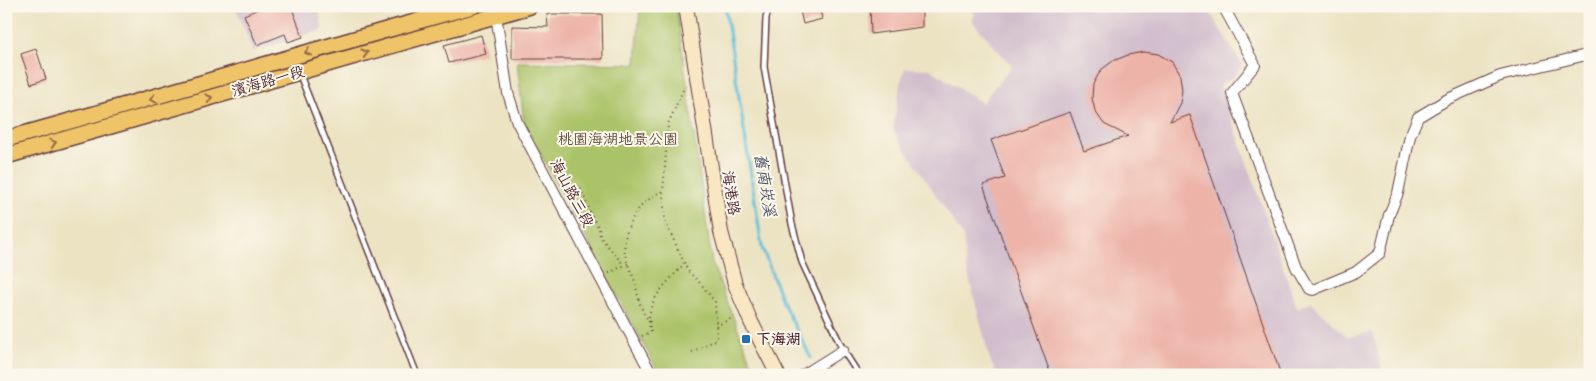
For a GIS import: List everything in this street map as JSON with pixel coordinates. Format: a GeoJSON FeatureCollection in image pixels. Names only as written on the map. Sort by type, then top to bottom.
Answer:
{"type":"FeatureCollection","features":[{"type":"Feature","properties":{"kind":"main road","name":"濱海路一段"},"geometry":{"type":"LineString","coordinates":[[6,139],[229,76],[351,39],[473,6]]}},
{"type":"Feature","properties":{"kind":"main road","name":"濱海路一段"},"geometry":{"type":"LineString","coordinates":[[6,156],[232,92],[496,11],[530,6]]}},
{"type":"Feature","properties":{"kind":"main road"},"geometry":{"type":"LineString","coordinates":[[229,76],[232,92]]}},
{"type":"Feature","properties":{"kind":"street","name":"海港路"},"geometry":{"type":"LineString","coordinates":[[686,6],[721,232],[735,284],[751,322],[778,375]]}},
{"type":"Feature","properties":{"kind":"street"},"geometry":{"type":"LineString","coordinates":[[1223,6],[1255,65],[1232,93],[1296,266],[1309,289],[1313,290],[1356,272],[1380,253],[1388,215],[1398,194],[1410,136],[1418,117],[1448,99],[1500,76],[1590,54]]}},
{"type":"Feature","properties":{"kind":"street","name":"海山路三段"},"geometry":{"type":"LineString","coordinates":[[496,11],[508,93],[517,122],[652,375]]}},
{"type":"Feature","properties":{"kind":"street"},"geometry":{"type":"LineString","coordinates":[[802,375],[843,350]]}},
{"type":"Feature","properties":{"kind":"lane"},"geometry":{"type":"LineString","coordinates":[[769,6],[766,18],[764,67],[792,224],[802,262],[843,350],[859,375]]}},
{"type":"Feature","properties":{"kind":"lane"},"geometry":{"type":"LineString","coordinates":[[299,72],[417,375]]}},
{"type":"Feature","properties":{"kind":"path"},"geometry":{"type":"LineString","coordinates":[[688,84],[683,90],[668,124],[663,190],[665,221],[684,264],[715,302],[717,339],[692,352]]}},
{"type":"Feature","properties":{"kind":"path"},"geometry":{"type":"LineString","coordinates":[[559,201],[581,189],[592,217],[599,228],[600,237],[624,265]]}},
{"type":"Feature","properties":{"kind":"path"},"geometry":{"type":"LineString","coordinates":[[650,322],[644,316],[625,255],[624,243],[626,233],[635,215],[646,201],[663,190]]}},
{"type":"Feature","properties":{"kind":"path"},"geometry":{"type":"LineString","coordinates":[[600,278],[629,263]]}},
{"type":"Feature","properties":{"kind":"path"},"geometry":{"type":"LineString","coordinates":[[634,340],[651,332],[651,308],[658,293],[684,264]]}},
{"type":"Feature","properties":{"kind":"path"},"geometry":{"type":"LineString","coordinates":[[716,326],[739,315]]}},
{"type":"Feature","properties":{"kind":"shaded area"},"geometry":{"type":"Polygon","coordinates":[[[235,6],[319,6],[322,30],[253,51],[235,6]]]}},
{"type":"Feature","properties":{"kind":"shaded area"},"geometry":{"type":"Polygon","coordinates":[[[973,6],[1206,6],[1242,65],[1235,76],[1220,85],[1297,308],[1310,302],[1348,337],[1373,332],[1383,375],[997,375],[990,360],[966,266],[963,236],[893,130],[900,84],[905,68],[930,69],[982,103],[1012,66],[973,22],[973,6]]]}},
{"type":"Feature","properties":{"kind":"green space","name":"桃園海湖地景公園"},"geometry":{"type":"Polygon","coordinates":[[[640,6],[676,6],[712,263],[756,375],[660,375],[524,123],[517,62],[636,64],[640,6]]]}},
{"type":"Feature","properties":{"kind":"building"},"geometry":{"type":"Polygon","coordinates":[[[265,6],[291,6],[303,37],[288,42],[285,34],[257,45],[244,15],[265,6]]]}},
{"type":"Feature","properties":{"kind":"building"},"geometry":{"type":"Polygon","coordinates":[[[799,6],[819,6],[822,19],[803,24],[799,6]]]}},
{"type":"Feature","properties":{"kind":"building"},"geometry":{"type":"Polygon","coordinates":[[[870,6],[922,6],[922,27],[871,34],[870,6]]]}},
{"type":"Feature","properties":{"kind":"building"},"geometry":{"type":"Polygon","coordinates":[[[547,14],[602,14],[603,59],[512,59],[512,26],[548,27],[547,14]]]}},
{"type":"Feature","properties":{"kind":"building"},"geometry":{"type":"Polygon","coordinates":[[[481,35],[486,54],[449,63],[444,45],[481,35]]]}},
{"type":"Feature","properties":{"kind":"building"},"geometry":{"type":"Polygon","coordinates":[[[36,49],[46,79],[31,84],[21,54],[36,49]]]}},
{"type":"Feature","properties":{"kind":"building"},"geometry":{"type":"Polygon","coordinates":[[[1143,52],[1158,54],[1172,62],[1180,76],[1182,90],[1180,103],[1170,122],[1190,115],[1281,375],[1051,375],[983,185],[1005,178],[991,140],[1070,112],[1084,151],[1128,136],[1104,124],[1095,111],[1092,98],[1093,84],[1101,70],[1113,61],[1143,52]]]}},
{"type":"Feature","properties":{"kind":"waterway","name":"舊南崁溪"},"geometry":{"type":"LineString","coordinates":[[725,6],[762,247],[782,301],[811,358]]}},
{"type":"Feature","properties":{"kind":"place","name":"下海湖"},"geometry":{"type":"Point","coordinates":[746,339]}}]}
